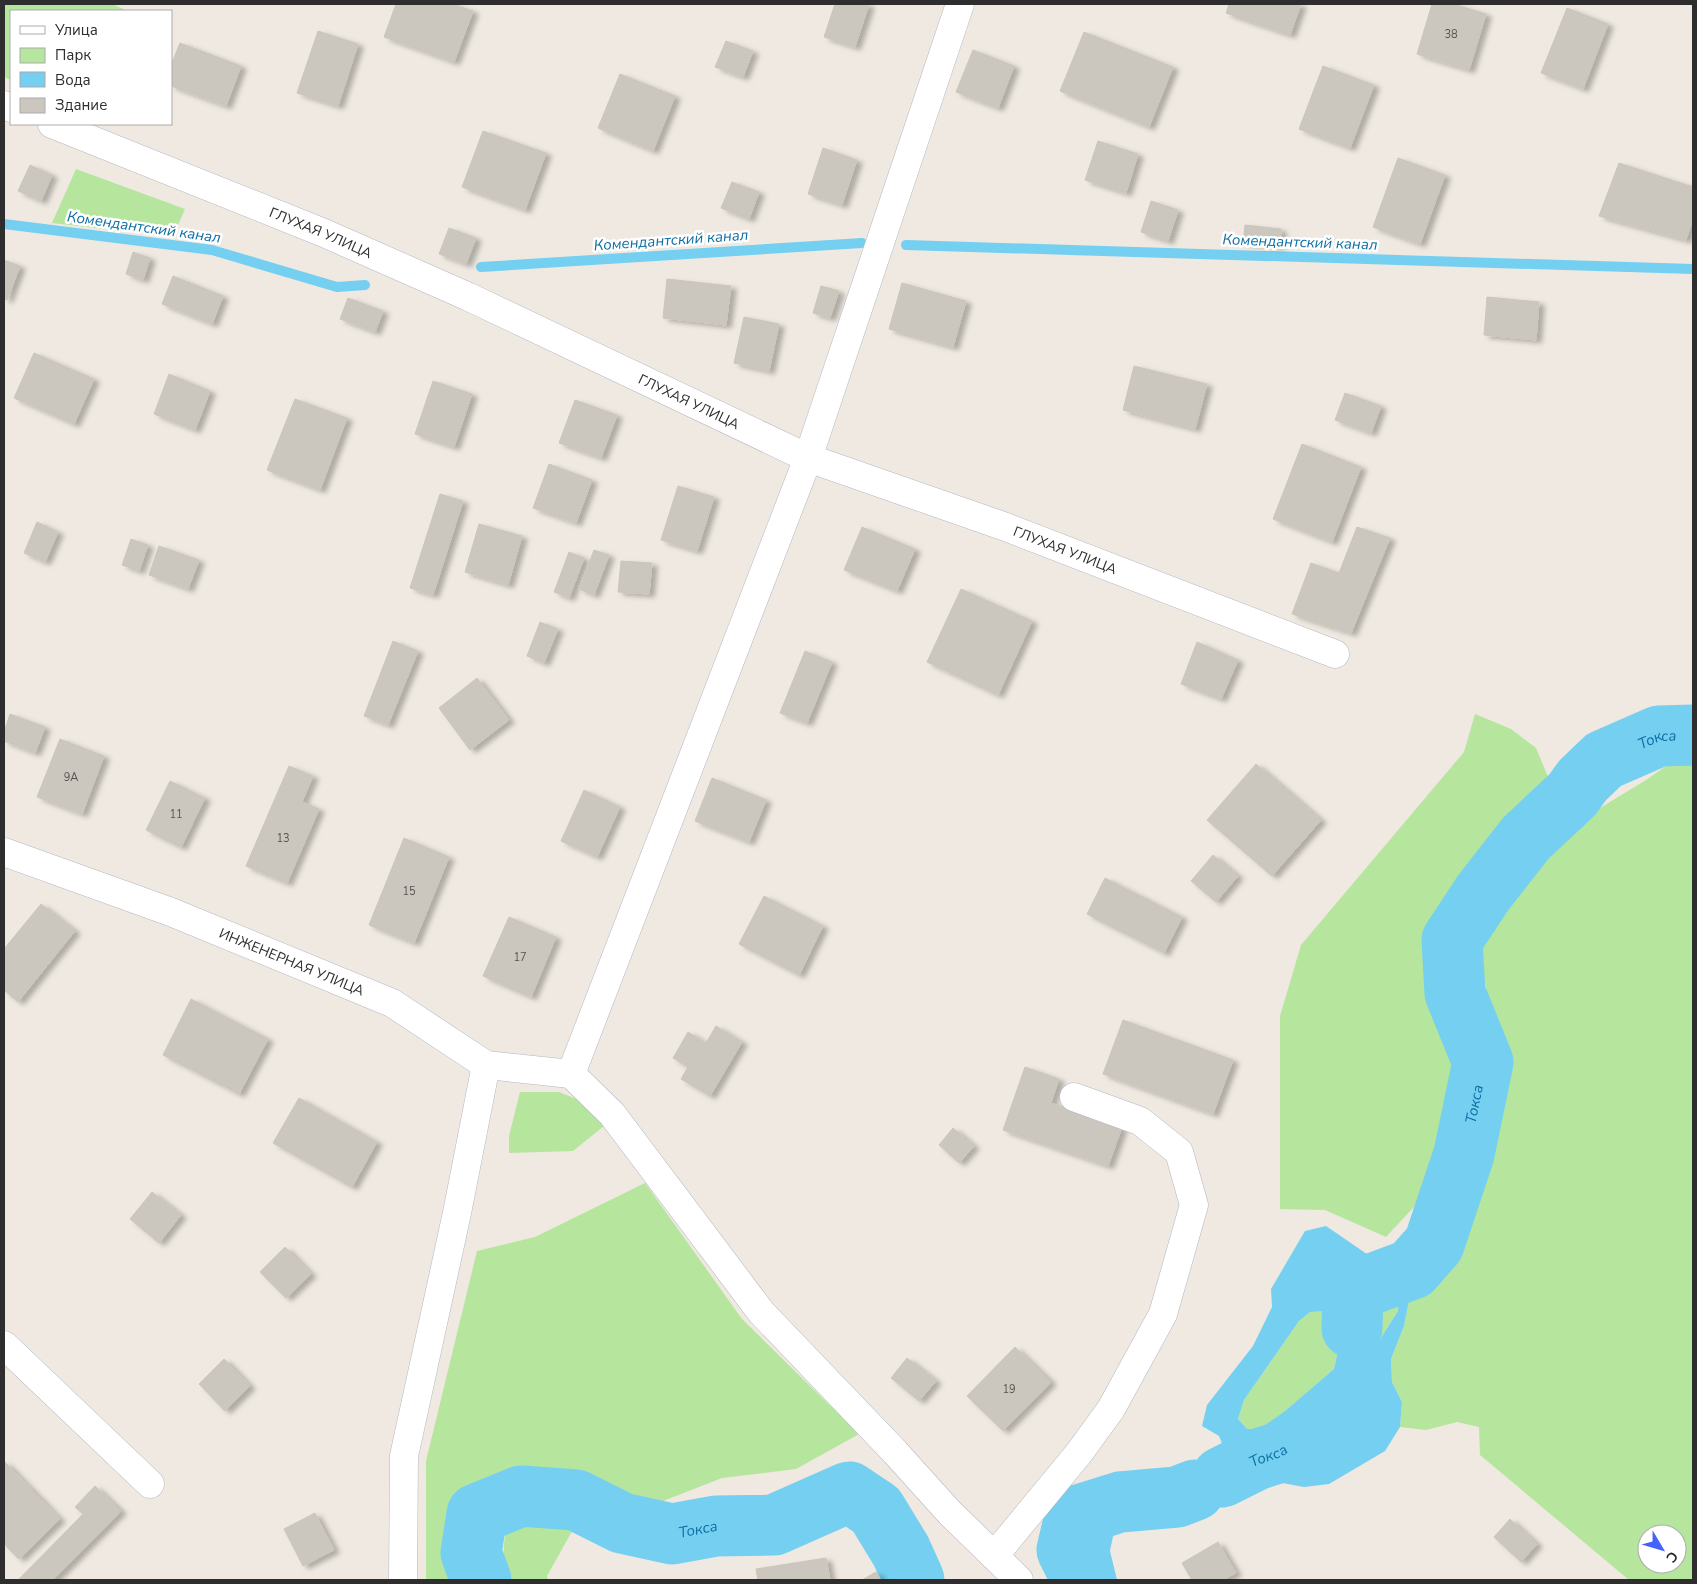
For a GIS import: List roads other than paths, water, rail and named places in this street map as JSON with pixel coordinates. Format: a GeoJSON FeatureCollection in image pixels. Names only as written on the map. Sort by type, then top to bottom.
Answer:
{"type":"FeatureCollection","features":[{"type":"Feature","properties":{"kind":"street"},"geometry":{"type":"LineString","coordinates":[[960,4],[808,458],[572,1074],[612,1114],[761,1312],[895,1452],[950,1513],[1019,1580]]}},
{"type":"Feature","properties":{"kind":"street","name":"ГЛУХАЯ УЛИЦА"},"geometry":{"type":"LineString","coordinates":[[54,125],[333,237],[469,297],[808,458],[1003,526],[1335,654]]}},
{"type":"Feature","properties":{"kind":"street","name":"ИНЖЕНЕРНАЯ УЛИЦА"},"geometry":{"type":"LineString","coordinates":[[4,852],[171,912],[392,1003],[486,1065],[572,1074]]}},
{"type":"Feature","properties":{"kind":"street"},"geometry":{"type":"LineString","coordinates":[[403,1580],[404,1456],[457,1214],[486,1065]]}},
{"type":"Feature","properties":{"kind":"street"},"geometry":{"type":"LineString","coordinates":[[994,1556],[1079,1453],[1111,1409],[1163,1314],[1194,1205],[1179,1152],[1140,1121],[1074,1097]]}},
{"type":"Feature","properties":{"kind":"street"},"geometry":{"type":"LineString","coordinates":[[4,1345],[150,1484]]}},
{"type":"Feature","properties":{"kind":"water"},"geometry":{"type":"Polygon","coordinates":[[[1326,1226],[1412,1285],[1404,1326],[1391,1359],[1392,1382],[1402,1402],[1400,1427],[1385,1451],[1329,1484],[1304,1487],[1245,1476],[1230,1464],[1219,1436],[1202,1426],[1207,1405],[1253,1346],[1272,1307],[1271,1289],[1305,1231],[1326,1226]],[[1389,1289],[1376,1293],[1365,1316],[1363,1337],[1369,1345],[1377,1344],[1398,1311],[1399,1297],[1389,1289]],[[1329,1311],[1310,1312],[1299,1321],[1244,1400],[1238,1419],[1247,1429],[1265,1428],[1334,1369],[1339,1346],[1329,1311]]]}},
{"type":"Feature","properties":{"kind":"water"},"geometry":{"type":"Polygon","coordinates":[[[1120,1502],[1110,1551],[1117,1580],[1082,1580],[1067,1550],[1075,1516],[1120,1502]]]}},
{"type":"Feature","properties":{"kind":"waterway","name":"Комендантский канал"},"geometry":{"type":"LineString","coordinates":[[4,224],[212,250],[337,287],[365,285]]}},
{"type":"Feature","properties":{"kind":"waterway","name":"Комендантский канал"},"geometry":{"type":"LineString","coordinates":[[481,267],[862,243]]}},
{"type":"Feature","properties":{"kind":"waterway","name":"Комендантский канал"},"geometry":{"type":"LineString","coordinates":[[906,245],[1693,269]]}},
{"type":"Feature","properties":{"kind":"waterway","name":"Токса"},"geometry":{"type":"LineString","coordinates":[[1352,1328],[1353,1291],[1412,1269],[1434,1244],[1464,1154],[1483,1062],[1455,993],[1452,940],[1483,893],[1526,838],[1572,795],[1583,780],[1604,760],[1659,736],[1693,735]]}},
{"type":"Feature","properties":{"kind":"waterway","name":"Токса"},"geometry":{"type":"LineString","coordinates":[[1222,1477],[1256,1460],[1280,1452],[1310,1431]]}},
{"type":"Feature","properties":{"kind":"waterway","name":"Токса"},"geometry":{"type":"LineString","coordinates":[[1082,1580],[1067,1550],[1075,1516],[1120,1502],[1177,1497],[1195,1490]]}},
{"type":"Feature","properties":{"kind":"waterway","name":"Токса"},"geometry":{"type":"LineString","coordinates":[[481,1580],[471,1553],[477,1514],[521,1496],[576,1500],[622,1523],[672,1534],[716,1526],[774,1525],[849,1492],[876,1510],[901,1551],[914,1580]]}}]}
